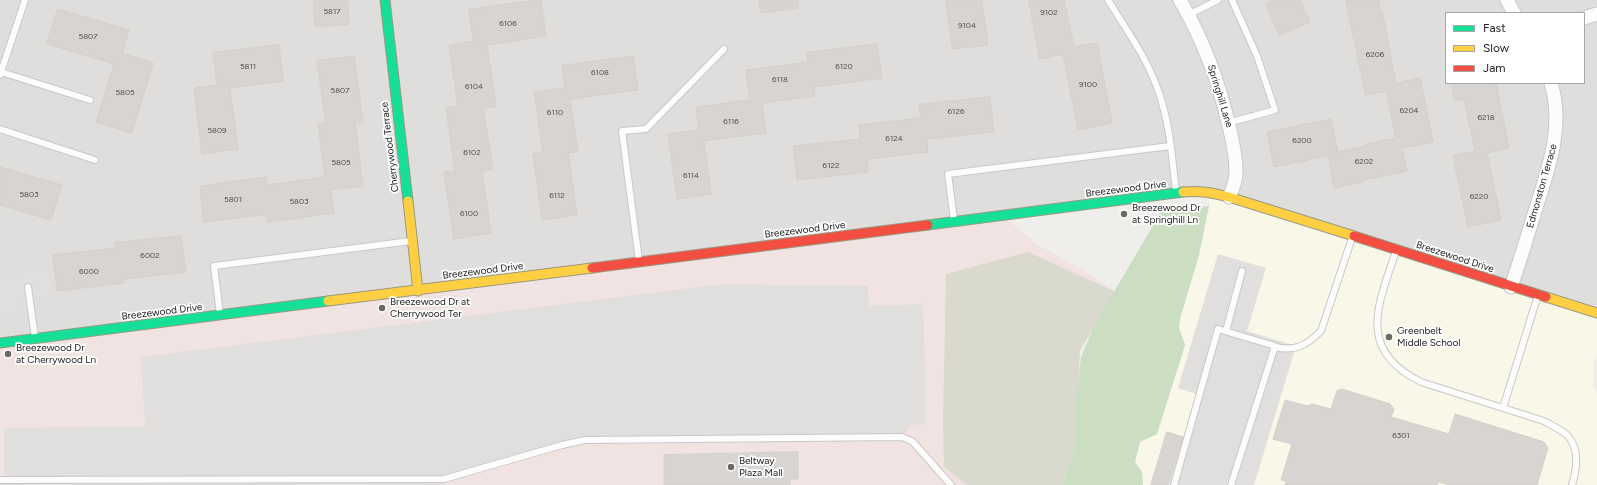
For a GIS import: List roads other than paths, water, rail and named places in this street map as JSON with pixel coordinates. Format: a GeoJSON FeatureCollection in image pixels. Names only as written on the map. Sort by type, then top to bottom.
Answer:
{"type":"FeatureCollection","features":[{"type":"Feature","properties":{"kind":"street","name":"Cherrywood Terrace"},"geometry":{"type":"LineString","coordinates":[[385,0],[418,290]]}},
{"type":"Feature","properties":{"kind":"street","name":"Springhill Lane"},"geometry":{"type":"LineString","coordinates":[[1180,0],[1210,63],[1228,123],[1236,171],[1234,186],[1229,197]]}},
{"type":"Feature","properties":{"kind":"street"},"geometry":{"type":"LineString","coordinates":[[1507,0],[1513,12]]}},
{"type":"Feature","properties":{"kind":"street"},"geometry":{"type":"LineString","coordinates":[[1585,18],[1597,14]]}},
{"type":"Feature","properties":{"kind":"street","name":"Edmonston Terrace"},"geometry":{"type":"LineString","coordinates":[[1511,287],[1546,178],[1554,148],[1557,118],[1551,84]]}},
{"type":"Feature","properties":{"kind":"street","name":"Breezewood Drive"},"geometry":{"type":"LineString","coordinates":[[0,343],[1194,191],[1209,192],[1229,197],[1597,313]]}},
{"type":"Feature","properties":{"kind":"lane"},"geometry":{"type":"LineString","coordinates":[[25,0],[1,74],[90,100]]}},
{"type":"Feature","properties":{"kind":"lane"},"geometry":{"type":"LineString","coordinates":[[1108,0],[1141,53],[1155,83],[1164,109],[1176,194]]}},
{"type":"Feature","properties":{"kind":"lane"},"geometry":{"type":"LineString","coordinates":[[1188,15],[1218,0]]}},
{"type":"Feature","properties":{"kind":"lane"},"geometry":{"type":"LineString","coordinates":[[1228,123],[1275,110],[1257,56],[1232,0]]}},
{"type":"Feature","properties":{"kind":"lane"},"geometry":{"type":"LineString","coordinates":[[639,262],[622,132],[646,129],[724,49]]}},
{"type":"Feature","properties":{"kind":"lane"},"geometry":{"type":"LineString","coordinates":[[0,129],[95,160]]}},
{"type":"Feature","properties":{"kind":"lane"},"geometry":{"type":"LineString","coordinates":[[954,222],[948,174],[1170,146]]}},
{"type":"Feature","properties":{"kind":"lane"},"geometry":{"type":"LineString","coordinates":[[1174,485],[1218,330],[1285,350],[1300,347],[1312,340],[1321,331],[1353,236]]}},
{"type":"Feature","properties":{"kind":"lane"},"geometry":{"type":"LineString","coordinates":[[220,316],[214,266],[412,241]]}},
{"type":"Feature","properties":{"kind":"lane"},"geometry":{"type":"LineString","coordinates":[[1396,250],[1378,311],[1376,324],[1384,352],[1405,374],[1420,382],[1544,421],[1567,436],[1574,446],[1576,456],[1576,468],[1572,485]]}},
{"type":"Feature","properties":{"kind":"lane"},"geometry":{"type":"LineString","coordinates":[[1226,332],[1242,271]]}},
{"type":"Feature","properties":{"kind":"lane"},"geometry":{"type":"LineString","coordinates":[[28,287],[35,339]]}},
{"type":"Feature","properties":{"kind":"lane"},"geometry":{"type":"LineString","coordinates":[[1503,408],[1538,295]]}},
{"type":"Feature","properties":{"kind":"lane"},"geometry":{"type":"LineString","coordinates":[[1231,485],[1275,346]]}},
{"type":"Feature","properties":{"kind":"lane"},"geometry":{"type":"LineString","coordinates":[[0,480],[444,479],[562,445],[585,440],[902,437],[912,441],[951,485]]}},
{"type":"Feature","properties":{"kind":"place","name":"Breezewood Dr at Springhill Ln"},"geometry":{"type":"Point","coordinates":[1124,214]}},
{"type":"Feature","properties":{"kind":"place","name":"Breezewood Dr at Cherrywood Ter"},"geometry":{"type":"Point","coordinates":[382,308]}},
{"type":"Feature","properties":{"kind":"place","name":"Greenbelt Middle School"},"geometry":{"type":"Point","coordinates":[1389,337]}},
{"type":"Feature","properties":{"kind":"place","name":"Breezewood Dr at Cherrywood Ln"},"geometry":{"type":"Point","coordinates":[8,354]}},
{"type":"Feature","properties":{"kind":"place","name":"Beltway Plaza Mall"},"geometry":{"type":"Point","coordinates":[731,467]}}]}
